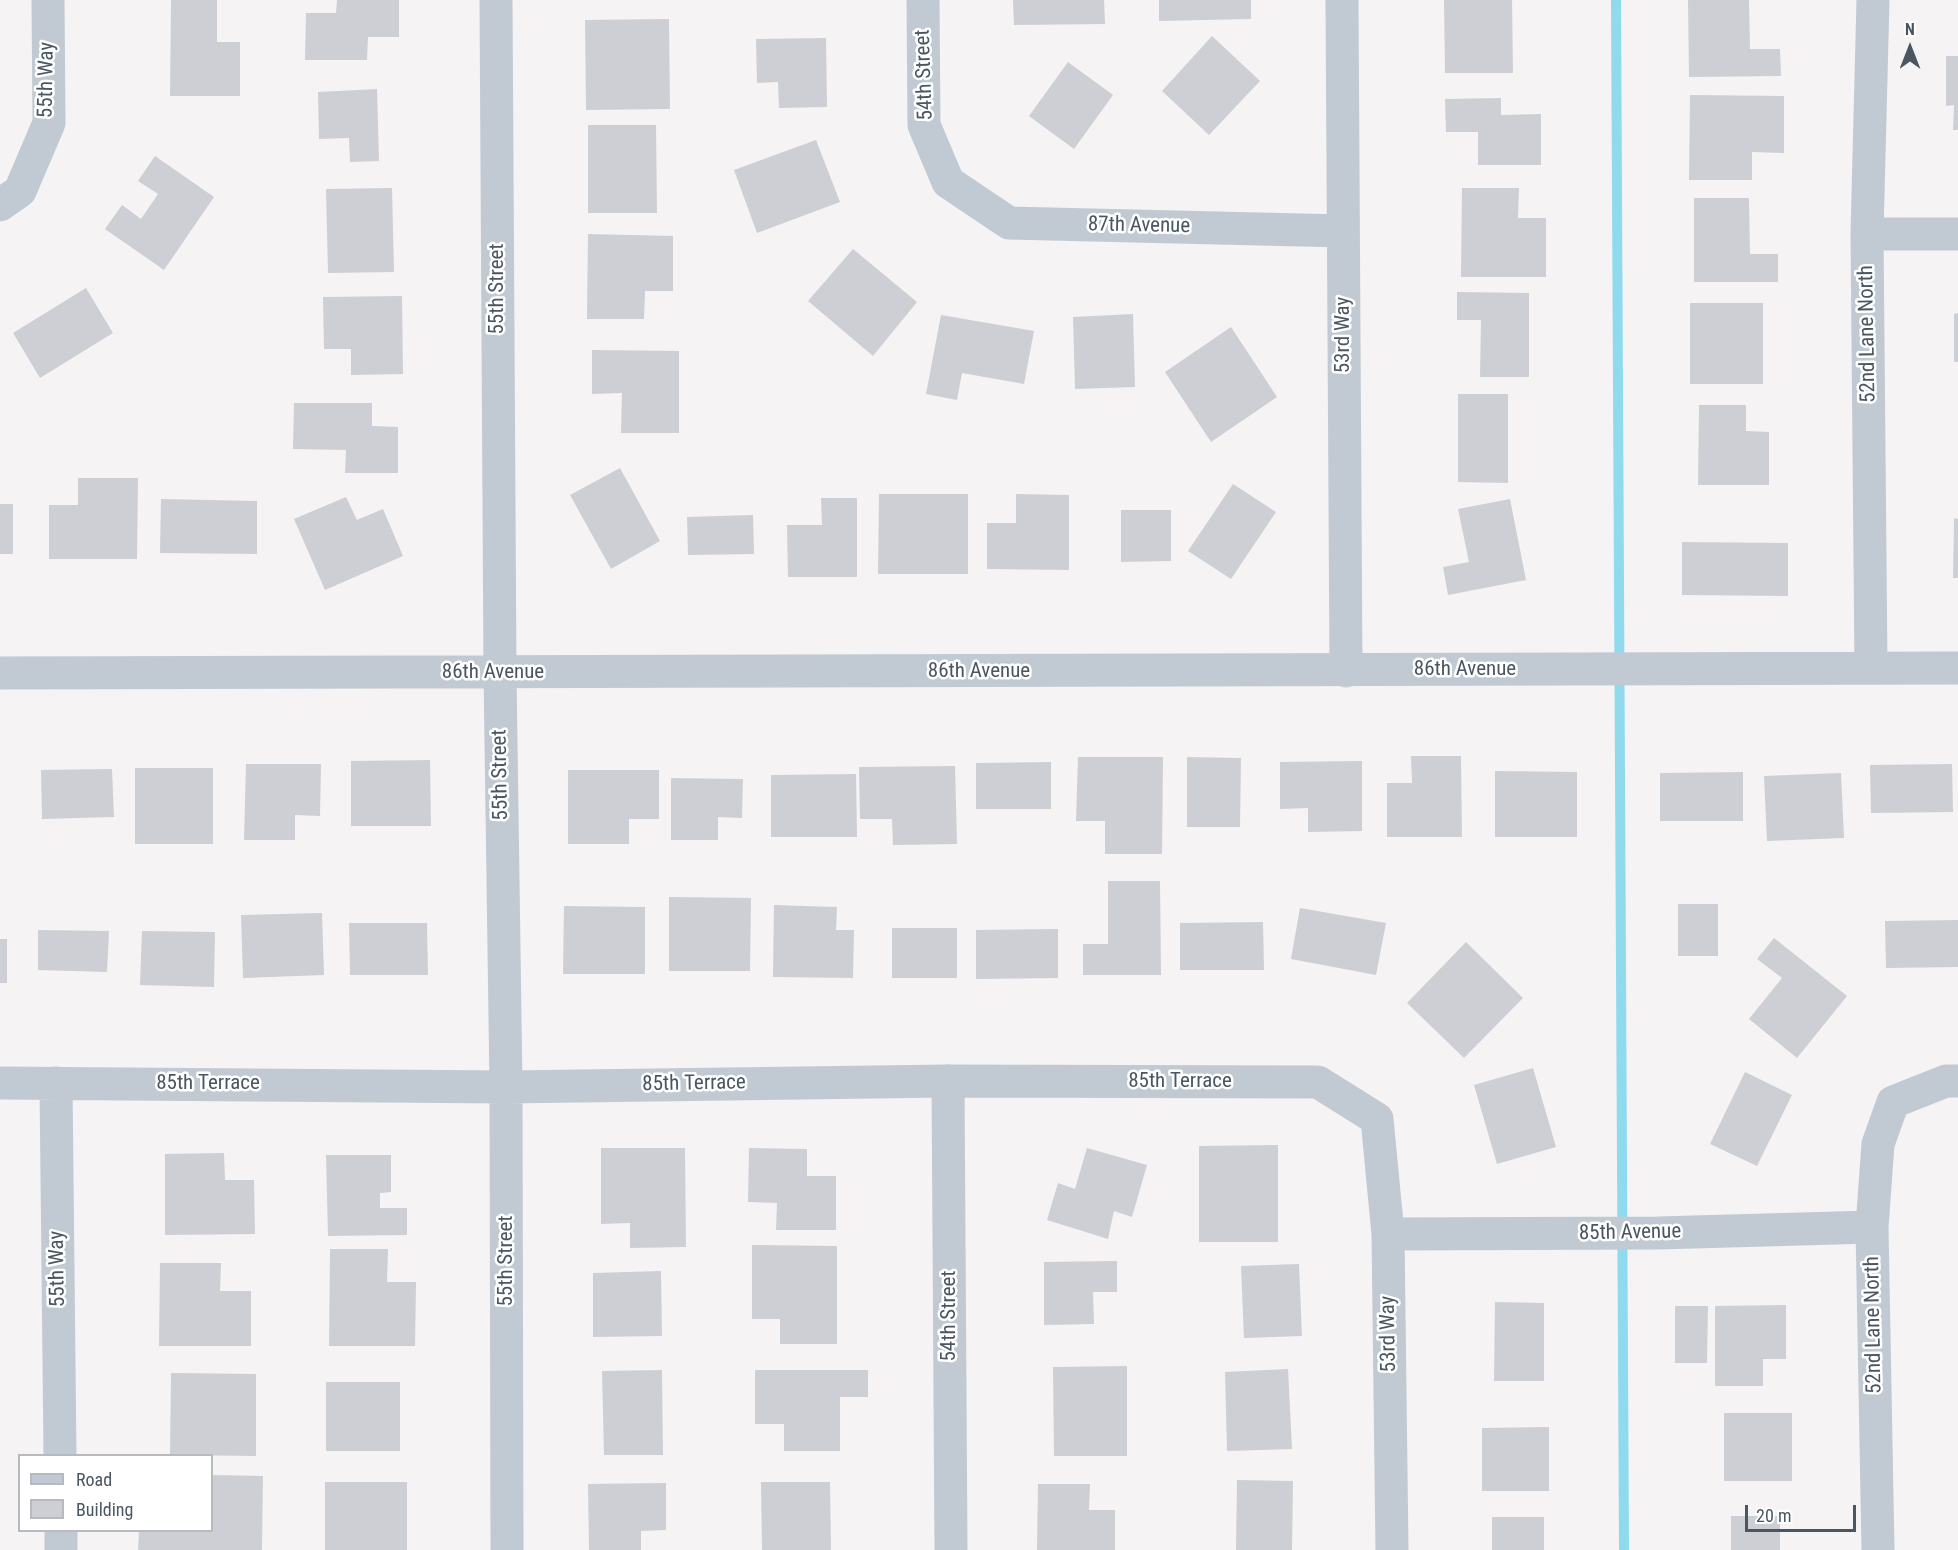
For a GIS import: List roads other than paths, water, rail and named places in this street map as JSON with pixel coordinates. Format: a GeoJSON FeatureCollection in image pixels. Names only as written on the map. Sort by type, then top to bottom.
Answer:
{"type":"FeatureCollection","features":[{"type":"Feature","properties":{"kind":"street","name":"55th Way"},"geometry":{"type":"LineString","coordinates":[[10,198],[49,123],[48,0]]}},
{"type":"Feature","properties":{"kind":"street","name":"55th Street"},"geometry":{"type":"LineString","coordinates":[[496,0],[500,673],[506,1087],[507,1550]]}},
{"type":"Feature","properties":{"kind":"street","name":"54th Street"},"geometry":{"type":"LineString","coordinates":[[923,0],[924,125],[948,182]]}},
{"type":"Feature","properties":{"kind":"street","name":"53rd Way"},"geometry":{"type":"LineString","coordinates":[[1342,0],[1346,671]]}},
{"type":"Feature","properties":{"kind":"street","name":"52nd Lane North"},"geometry":{"type":"LineString","coordinates":[[1871,668],[1867,234],[1873,0]]}},
{"type":"Feature","properties":{"kind":"street","name":"87th Avenue"},"geometry":{"type":"LineString","coordinates":[[948,182],[1009,223],[1343,231]]}},
{"type":"Feature","properties":{"kind":"street"},"geometry":{"type":"LineString","coordinates":[[1867,234],[1958,234]]}},
{"type":"Feature","properties":{"kind":"street","name":"86th Avenue"},"geometry":{"type":"LineString","coordinates":[[0,673],[1958,668]]}},
{"type":"Feature","properties":{"kind":"street","name":"54th Street"},"geometry":{"type":"LineString","coordinates":[[948,1081],[951,1550]]}},
{"type":"Feature","properties":{"kind":"street","name":"85th Terrace"},"geometry":{"type":"LineString","coordinates":[[0,1083],[506,1087],[948,1081],[1317,1082],[1377,1119]]}},
{"type":"Feature","properties":{"kind":"street","name":"52nd Lane North"},"geometry":{"type":"LineString","coordinates":[[1878,1550],[1872,1227],[1878,1144],[1893,1102],[1946,1081],[1958,1081]]}},
{"type":"Feature","properties":{"kind":"street","name":"55th Way"},"geometry":{"type":"LineString","coordinates":[[56,1083],[60,1454]]}},
{"type":"Feature","properties":{"kind":"street","name":"53rd Way"},"geometry":{"type":"LineString","coordinates":[[1377,1119],[1388,1234],[1392,1550]]}},
{"type":"Feature","properties":{"kind":"street","name":"85th Avenue"},"geometry":{"type":"LineString","coordinates":[[1388,1234],[1658,1233],[1872,1227]]}},
{"type":"Feature","properties":{"kind":"street"},"geometry":{"type":"LineString","coordinates":[[61,1532],[61,1550]]}},
{"type":"Feature","properties":{"kind":"waterway"},"geometry":{"type":"LineString","coordinates":[[1616,0],[1624,1550]]}}]}
